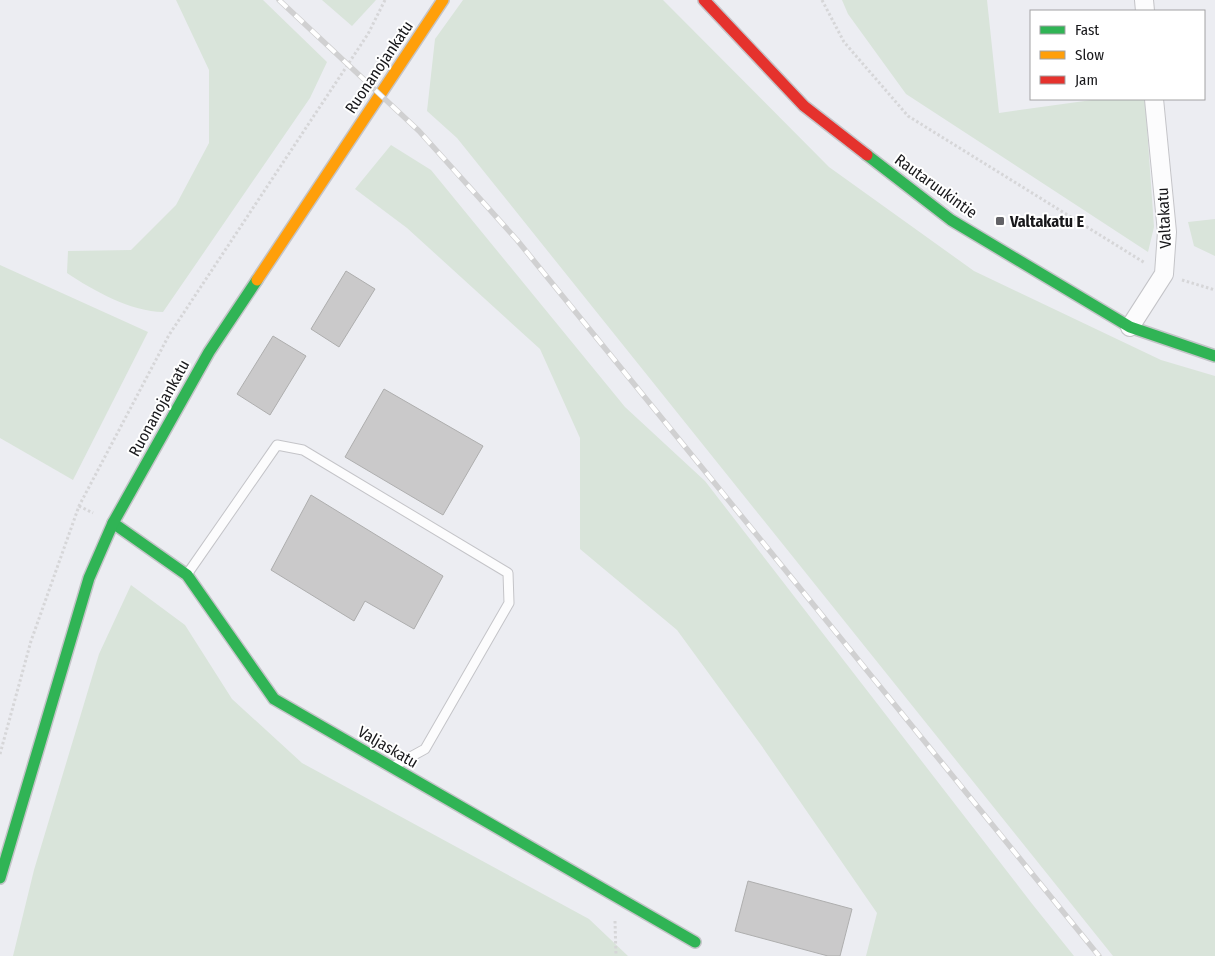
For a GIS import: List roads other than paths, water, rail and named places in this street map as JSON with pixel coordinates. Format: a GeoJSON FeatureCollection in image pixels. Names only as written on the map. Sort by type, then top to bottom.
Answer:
{"type":"FeatureCollection","features":[{"type":"Feature","properties":{"kind":"street","name":"Ruonanojankatu"},"geometry":{"type":"LineString","coordinates":[[0,878],[88,578],[113,523],[209,352],[443,0]]}},
{"type":"Feature","properties":{"kind":"street","name":"Rautaruukintie"},"geometry":{"type":"LineString","coordinates":[[704,0],[804,106],[951,220],[1130,326],[1215,356]]}},
{"type":"Feature","properties":{"kind":"street","name":"Valtakatu"},"geometry":{"type":"LineString","coordinates":[[1130,326],[1164,274],[1168,232],[1154,100]]}},
{"type":"Feature","properties":{"kind":"street","name":"Valjaskatu"},"geometry":{"type":"LineString","coordinates":[[113,523],[187,575],[274,699],[695,942]]}},
{"type":"Feature","properties":{"kind":"lane"},"geometry":{"type":"LineString","coordinates":[[187,575],[277,446],[303,450],[508,573],[509,603],[425,749],[392,768]]}},
{"type":"Feature","properties":{"kind":"railway"},"geometry":{"type":"LineString","coordinates":[[279,0],[419,131],[517,240],[1099,956]]}},
{"type":"Feature","properties":{"kind":"place","name":"Valtakatu E"},"geometry":{"type":"Point","coordinates":[1000,221]}}]}
